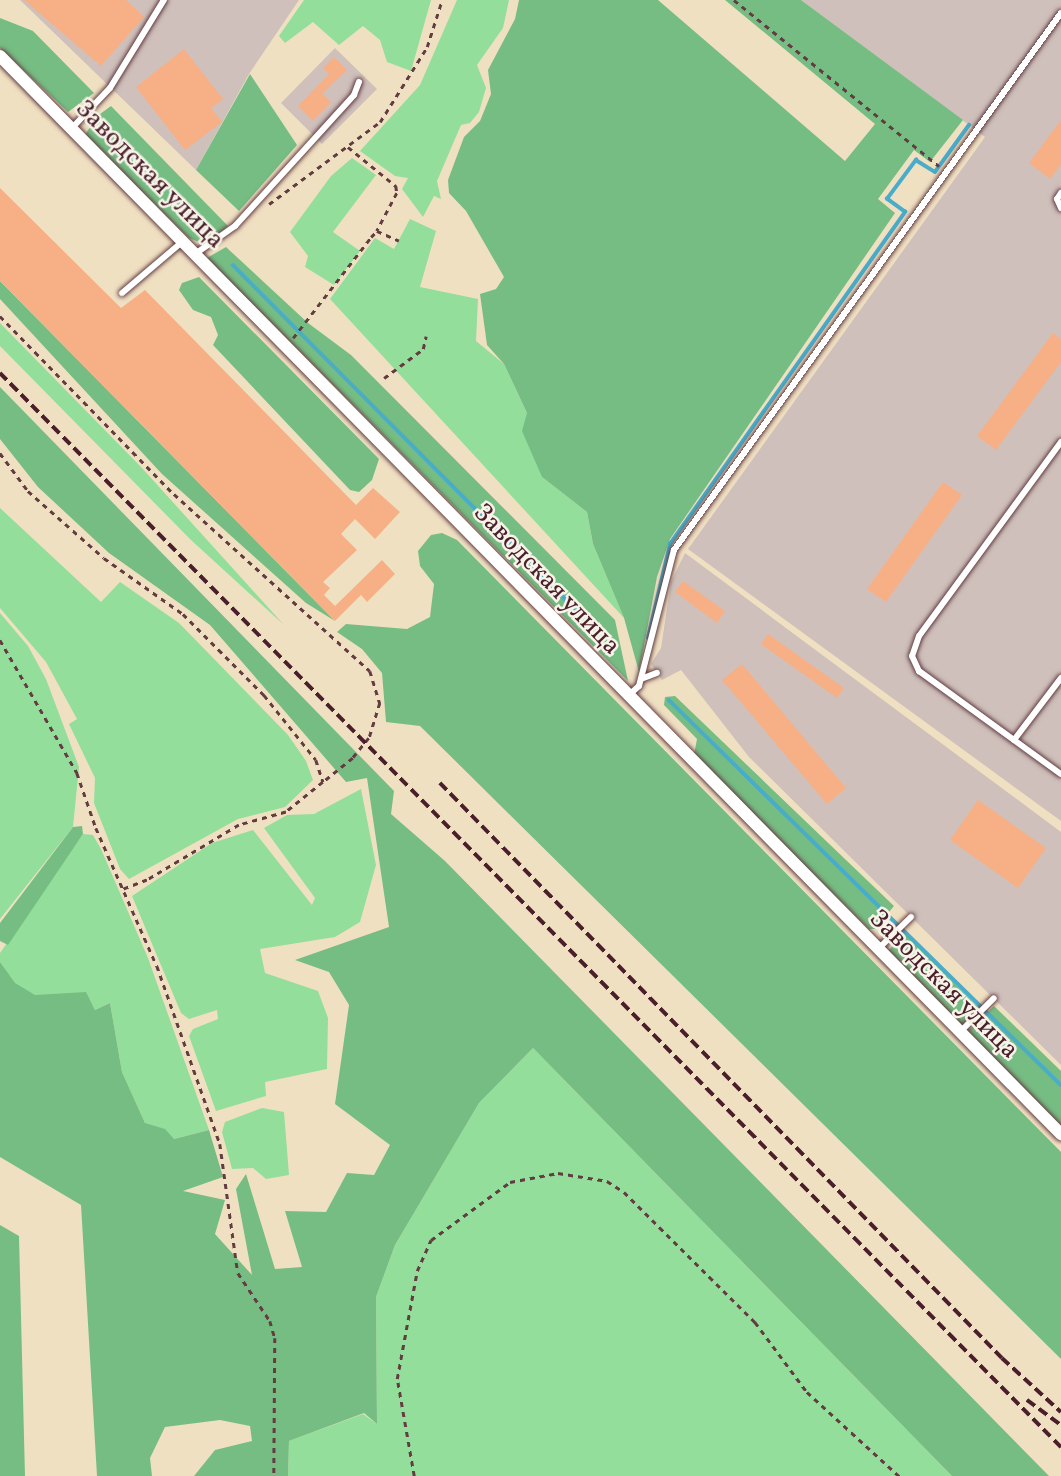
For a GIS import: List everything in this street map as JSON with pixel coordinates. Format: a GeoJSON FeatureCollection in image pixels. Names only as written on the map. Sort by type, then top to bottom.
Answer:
{"type":"FeatureCollection","features":[{"type":"Feature","properties":{"kind":"street","name":"Заводская улица"},"geometry":{"type":"LineString","coordinates":[[0,55],[958,1034],[1061,1135]]}},
{"type":"Feature","properties":{"kind":"lane"},"geometry":{"type":"LineString","coordinates":[[72,128],[110,88],[164,0]]}},
{"type":"Feature","properties":{"kind":"lane"},"geometry":{"type":"LineString","coordinates":[[627,696],[641,679],[674,551],[1061,13]]}},
{"type":"Feature","properties":{"kind":"lane"},"geometry":{"type":"LineString","coordinates":[[195,254],[235,226],[354,95],[359,82]]}},
{"type":"Feature","properties":{"kind":"lane"},"geometry":{"type":"LineString","coordinates":[[1061,193],[1057,199],[1061,208]]}},
{"type":"Feature","properties":{"kind":"lane"},"geometry":{"type":"LineString","coordinates":[[122,293],[183,241]]}},
{"type":"Feature","properties":{"kind":"lane"},"geometry":{"type":"LineString","coordinates":[[1061,442],[919,636],[912,656],[919,671],[1061,774]]}},
{"type":"Feature","properties":{"kind":"lane"},"geometry":{"type":"LineString","coordinates":[[641,679],[657,673]]}},
{"type":"Feature","properties":{"kind":"lane"},"geometry":{"type":"LineString","coordinates":[[1014,740],[1061,678]]}},
{"type":"Feature","properties":{"kind":"lane"},"geometry":{"type":"LineString","coordinates":[[877,950],[911,917]]}},
{"type":"Feature","properties":{"kind":"lane"},"geometry":{"type":"LineString","coordinates":[[958,1034],[994,998]]}},
{"type":"Feature","properties":{"kind":"path"},"geometry":{"type":"LineString","coordinates":[[262,211],[285,189],[380,122],[399,94],[435,29],[442,0]]}},
{"type":"Feature","properties":{"kind":"path"},"geometry":{"type":"LineString","coordinates":[[734,0],[930,162],[949,170]]}},
{"type":"Feature","properties":{"kind":"path"},"geometry":{"type":"LineString","coordinates":[[286,345],[377,231],[397,193],[396,186],[348,147]]}},
{"type":"Feature","properties":{"kind":"path"},"geometry":{"type":"LineString","coordinates":[[377,231],[399,241]]}},
{"type":"Feature","properties":{"kind":"path"},"geometry":{"type":"LineString","coordinates":[[0,316],[174,494],[370,671],[380,703],[369,738],[353,758],[286,812],[239,825],[147,880],[123,889]]}},
{"type":"Feature","properties":{"kind":"path"},"geometry":{"type":"LineString","coordinates":[[384,378],[423,349],[426,337]]}},
{"type":"Feature","properties":{"kind":"path"},"geometry":{"type":"LineString","coordinates":[[0,453],[28,491],[104,558],[183,614],[264,695],[316,760],[323,782]]}},
{"type":"Feature","properties":{"kind":"path"},"geometry":{"type":"LineString","coordinates":[[0,640],[77,773],[157,966],[219,1144],[237,1273],[270,1321],[275,1338],[274,1476]]}},
{"type":"Feature","properties":{"kind":"path"},"geometry":{"type":"LineString","coordinates":[[414,1476],[397,1379],[417,1271],[431,1240],[510,1182],[558,1173],[607,1181],[624,1192],[755,1322],[807,1392],[899,1476]]}},
{"type":"Feature","properties":{"kind":"shaded area"},"geometry":{"type":"Polygon","coordinates":[[[20,0],[299,0],[249,74],[196,170],[20,0]]]}},
{"type":"Feature","properties":{"kind":"shaded area"},"geometry":{"type":"Polygon","coordinates":[[[801,0],[1061,0],[1061,821],[688,549],[985,137],[801,0]]]}},
{"type":"Feature","properties":{"kind":"shaded area"},"geometry":{"type":"Polygon","coordinates":[[[335,48],[377,89],[322,144],[281,103],[335,48]]]}},
{"type":"Feature","properties":{"kind":"shaded area"},"geometry":{"type":"Polygon","coordinates":[[[685,553],[1061,832],[1061,1065],[749,757],[681,670],[662,680],[651,664],[661,648],[671,582],[685,553]]]}},
{"type":"Feature","properties":{"kind":"green space"},"geometry":{"type":"Polygon","coordinates":[[[304,0],[431,0],[411,71],[387,62],[380,40],[363,26],[339,45],[313,22],[285,43],[279,36],[304,0]]]}},
{"type":"Feature","properties":{"kind":"green space"},"geometry":{"type":"Polygon","coordinates":[[[457,0],[509,0],[503,28],[477,65],[486,88],[479,112],[470,123],[461,125],[437,181],[441,199],[434,196],[423,217],[402,189],[408,178],[395,176],[360,151],[420,85],[457,0]]]}},
{"type":"Feature","properties":{"kind":"green space"},"geometry":{"type":"Polygon","coordinates":[[[519,0],[658,0],[845,161],[875,124],[725,0],[801,0],[963,120],[930,162],[914,150],[878,199],[895,213],[670,539],[657,577],[639,672],[624,618],[593,544],[587,512],[542,477],[522,431],[527,413],[504,364],[487,345],[480,294],[496,289],[504,277],[466,211],[449,193],[448,180],[464,137],[480,121],[491,94],[488,70],[515,19],[519,0]]]}},
{"type":"Feature","properties":{"kind":"green space"},"geometry":{"type":"Polygon","coordinates":[[[0,18],[33,31],[94,93],[68,112],[0,48],[0,18]]]}},
{"type":"Feature","properties":{"kind":"green space"},"geometry":{"type":"Polygon","coordinates":[[[250,74],[297,145],[239,211],[196,170],[250,74]]]}},
{"type":"Feature","properties":{"kind":"green space"},"geometry":{"type":"Polygon","coordinates":[[[111,106],[228,226],[216,237],[201,243],[189,238],[85,135],[96,117],[111,106]]]}},
{"type":"Feature","properties":{"kind":"green space"},"geometry":{"type":"Polygon","coordinates":[[[352,158],[376,175],[333,232],[360,251],[334,285],[305,267],[308,256],[290,232],[331,176],[352,158]]]}},
{"type":"Feature","properties":{"kind":"green space"},"geometry":{"type":"Polygon","coordinates":[[[410,219],[436,231],[420,287],[478,299],[476,341],[504,364],[527,413],[542,477],[587,512],[593,544],[624,618],[330,299],[375,238],[394,249],[410,219]]]}},
{"type":"Feature","properties":{"kind":"green space"},"geometry":{"type":"Polygon","coordinates":[[[226,247],[308,323],[351,355],[615,620],[628,681],[207,258],[226,247]]]}},
{"type":"Feature","properties":{"kind":"green space"},"geometry":{"type":"Polygon","coordinates":[[[199,277],[379,459],[372,480],[359,492],[350,490],[213,345],[218,335],[211,317],[193,310],[179,290],[182,283],[199,277]]]}},
{"type":"Feature","properties":{"kind":"green space"},"geometry":{"type":"Polygon","coordinates":[[[0,281],[335,621],[306,603],[162,474],[0,299],[0,281]]]}},
{"type":"Feature","properties":{"kind":"green space"},"geometry":{"type":"Polygon","coordinates":[[[0,323],[142,468],[284,625],[191,540],[0,346],[0,323]]]}},
{"type":"Feature","properties":{"kind":"green space"},"geometry":{"type":"Polygon","coordinates":[[[0,387],[394,791],[391,814],[445,861],[1049,1476],[952,1476],[533,1048],[479,1103],[395,1245],[376,1297],[377,1424],[364,1413],[289,1441],[288,1476],[194,1476],[215,1450],[252,1441],[250,1426],[220,1420],[165,1427],[150,1458],[152,1476],[97,1476],[81,1205],[0,1157],[0,962],[15,983],[35,995],[86,992],[95,1010],[110,1003],[122,1072],[145,1123],[165,1129],[174,1139],[209,1130],[223,1177],[183,1191],[225,1200],[215,1234],[252,1275],[236,1189],[246,1174],[275,1269],[302,1267],[285,1211],[326,1212],[347,1173],[374,1175],[390,1145],[335,1104],[349,1005],[329,972],[295,960],[389,927],[367,778],[346,782],[210,625],[109,553],[38,487],[0,439],[0,387]]]}},
{"type":"Feature","properties":{"kind":"green space"},"geometry":{"type":"Polygon","coordinates":[[[0,508],[101,602],[120,582],[179,623],[288,735],[306,761],[313,780],[285,807],[238,819],[129,879],[120,869],[94,803],[95,778],[69,724],[77,719],[46,662],[0,608],[0,508]]]}},
{"type":"Feature","properties":{"kind":"green space"},"geometry":{"type":"Polygon","coordinates":[[[442,533],[457,540],[1061,1152],[1061,1359],[420,726],[386,722],[382,673],[362,649],[337,632],[346,624],[407,629],[430,617],[434,584],[420,566],[418,551],[431,535],[442,533]]]}},
{"type":"Feature","properties":{"kind":"green space"},"geometry":{"type":"Polygon","coordinates":[[[0,613],[28,646],[46,679],[79,767],[73,827],[0,919],[0,613]]]}},
{"type":"Feature","properties":{"kind":"green space"},"geometry":{"type":"Polygon","coordinates":[[[675,696],[894,906],[875,929],[869,929],[694,755],[697,739],[664,705],[665,697],[675,696]]]}},
{"type":"Feature","properties":{"kind":"green space"},"geometry":{"type":"Polygon","coordinates":[[[361,789],[376,865],[360,922],[335,937],[260,949],[265,973],[318,991],[328,1018],[327,1069],[265,1082],[266,1096],[216,1111],[189,1036],[193,1029],[218,1019],[217,1010],[189,1019],[181,1013],[132,896],[212,843],[253,830],[312,905],[315,898],[264,828],[287,815],[314,814],[361,789]]]}},
{"type":"Feature","properties":{"kind":"green space"},"geometry":{"type":"Polygon","coordinates":[[[82,826],[83,834],[8,945],[0,941],[0,923],[73,827],[82,826]]]}},
{"type":"Feature","properties":{"kind":"green space"},"geometry":{"type":"Polygon","coordinates":[[[83,834],[93,835],[101,849],[148,958],[209,1130],[174,1139],[145,1123],[122,1072],[110,1003],[95,1010],[86,993],[34,1016],[0,962],[0,953],[83,834]]]}},
{"type":"Feature","properties":{"kind":"green space"},"geometry":{"type":"Polygon","coordinates":[[[905,933],[978,1007],[963,1024],[957,1027],[888,951],[905,933]]]}},
{"type":"Feature","properties":{"kind":"green space"},"geometry":{"type":"Polygon","coordinates":[[[994,1006],[1061,1071],[1061,1126],[968,1037],[968,1031],[994,1006]]]}},
{"type":"Feature","properties":{"kind":"green space"},"geometry":{"type":"Polygon","coordinates":[[[533,1048],[952,1476],[288,1476],[289,1441],[363,1414],[377,1424],[376,1297],[395,1245],[479,1103],[533,1048]]]}},
{"type":"Feature","properties":{"kind":"green space"},"geometry":{"type":"Polygon","coordinates":[[[262,1108],[284,1112],[289,1175],[266,1179],[253,1168],[232,1169],[222,1132],[225,1122],[262,1108]]]}},
{"type":"Feature","properties":{"kind":"green space"},"geometry":{"type":"Polygon","coordinates":[[[0,1225],[19,1236],[25,1476],[0,1476],[0,1225]]]}},
{"type":"Feature","properties":{"kind":"building"},"geometry":{"type":"Polygon","coordinates":[[[24,0],[126,0],[144,17],[101,66],[24,0]]]}},
{"type":"Feature","properties":{"kind":"building"},"geometry":{"type":"Polygon","coordinates":[[[184,49],[223,99],[211,108],[222,122],[185,150],[136,87],[184,49]]]}},
{"type":"Feature","properties":{"kind":"building"},"geometry":{"type":"Polygon","coordinates":[[[334,57],[347,70],[322,94],[331,102],[313,121],[298,106],[329,74],[323,68],[334,57]]]}},
{"type":"Feature","properties":{"kind":"building"},"geometry":{"type":"Polygon","coordinates":[[[1061,120],[1061,164],[1050,179],[1029,163],[1061,120]]]}},
{"type":"Feature","properties":{"kind":"building"},"geometry":{"type":"Polygon","coordinates":[[[0,188],[121,308],[145,290],[356,505],[373,488],[400,512],[375,539],[355,519],[341,534],[357,550],[323,582],[330,588],[324,595],[335,606],[382,560],[395,574],[367,602],[361,595],[335,621],[0,281],[0,188]]]}},
{"type":"Feature","properties":{"kind":"building"},"geometry":{"type":"Polygon","coordinates":[[[1053,333],[1061,339],[1061,362],[996,450],[977,436],[1053,333]]]}},
{"type":"Feature","properties":{"kind":"building"},"geometry":{"type":"Polygon","coordinates":[[[943,482],[962,495],[886,602],[867,589],[943,482]]]}},
{"type":"Feature","properties":{"kind":"building"},"geometry":{"type":"Polygon","coordinates":[[[683,581],[725,611],[717,623],[675,592],[683,581]]]}},
{"type":"Feature","properties":{"kind":"building"},"geometry":{"type":"Polygon","coordinates":[[[768,634],[844,688],[837,698],[761,644],[768,634]]]}},
{"type":"Feature","properties":{"kind":"building"},"geometry":{"type":"Polygon","coordinates":[[[742,664],[846,788],[827,804],[722,680],[742,664]]]}},
{"type":"Feature","properties":{"kind":"building"},"geometry":{"type":"Polygon","coordinates":[[[978,800],[1046,848],[1018,888],[950,840],[978,800]]]}},
{"type":"Feature","properties":{"kind":"waterway"},"geometry":{"type":"LineString","coordinates":[[648,638],[670,544],[905,212],[887,199],[916,160],[935,172],[969,125]]}},
{"type":"Feature","properties":{"kind":"waterway"},"geometry":{"type":"LineString","coordinates":[[233,265],[592,626]]}},
{"type":"Feature","properties":{"kind":"waterway"},"geometry":{"type":"LineString","coordinates":[[669,700],[1061,1085]]}},
{"type":"Feature","properties":{"kind":"railway"},"geometry":{"type":"LineString","coordinates":[[0,373],[1061,1447]]}},
{"type":"Feature","properties":{"kind":"railway"},"geometry":{"type":"LineString","coordinates":[[440,783],[1002,1358],[1061,1412]]}},
{"type":"Feature","properties":{"kind":"railway"},"geometry":{"type":"LineString","coordinates":[[1027,1400],[1061,1425]]}}]}
